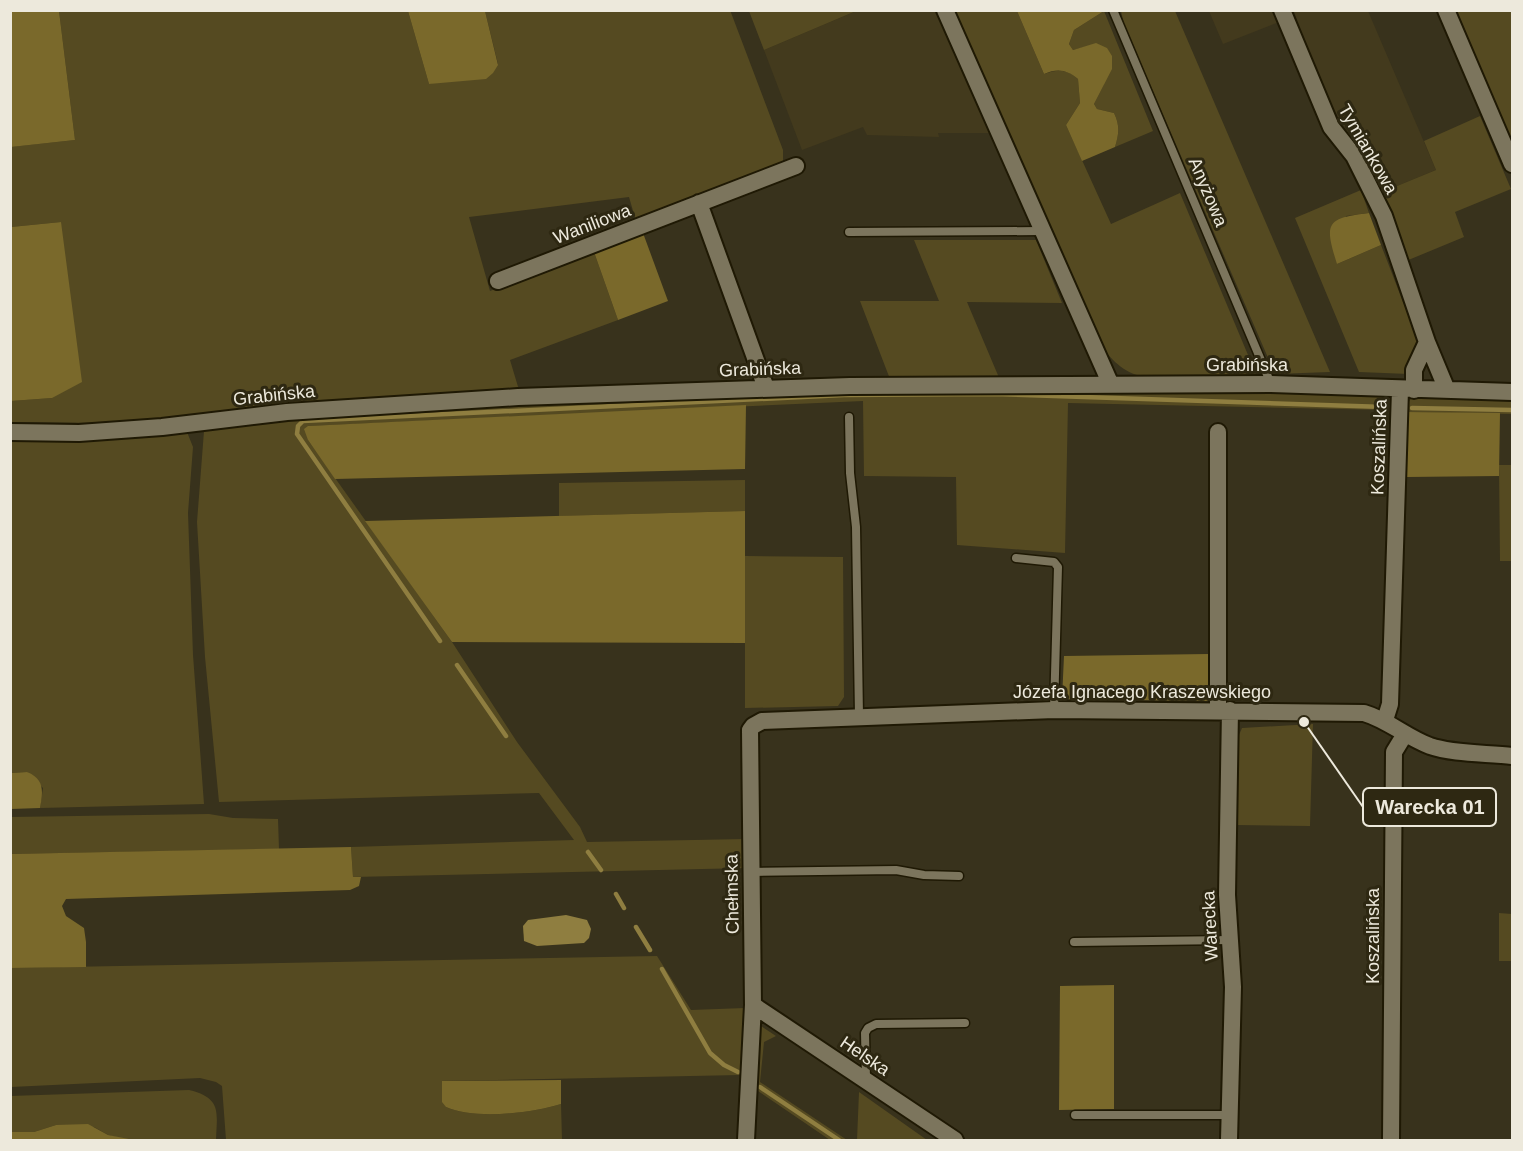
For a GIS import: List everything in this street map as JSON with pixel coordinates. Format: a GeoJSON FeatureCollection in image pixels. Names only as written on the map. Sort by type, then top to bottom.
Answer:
{"type":"FeatureCollection","features":[{"type":"Feature","properties":{"kind":"street"},"geometry":{"type":"LineString","coordinates":[[945,10],[1111,385]]}},
{"type":"Feature","properties":{"kind":"street","name":"Tymiankowa"},"geometry":{"type":"LineString","coordinates":[[1282,10],[1330,127],[1354,156],[1384,216],[1427,342],[1447,390]]}},
{"type":"Feature","properties":{"kind":"street"},"geometry":{"type":"LineString","coordinates":[[1446,10],[1512,164]]}},
{"type":"Feature","properties":{"kind":"street","name":"Waniliowa"},"geometry":{"type":"LineString","coordinates":[[498,281],[796,166]]}},
{"type":"Feature","properties":{"kind":"street"},"geometry":{"type":"LineString","coordinates":[[699,203],[766,388]]}},
{"type":"Feature","properties":{"kind":"street"},"geometry":{"type":"LineString","coordinates":[[1407,390],[1427,342]]}},
{"type":"Feature","properties":{"kind":"street","name":"Grabińska"},"geometry":{"type":"LineString","coordinates":[[10,432],[79,433],[150,428],[287,412],[518,397],[766,388],[1271,384],[1512,392]]}},
{"type":"Feature","properties":{"kind":"street","name":"Koszalińska"},"geometry":{"type":"LineString","coordinates":[[1385,720],[1390,704],[1407,390]]}},
{"type":"Feature","properties":{"kind":"street","name":"Warecka"},"geometry":{"type":"LineString","coordinates":[[1218,432],[1227,895],[1233,987],[1229,1140]]}},
{"type":"Feature","properties":{"kind":"street","name":"Józefa Ignacego Kraszewskiego"},"geometry":{"type":"LineString","coordinates":[[762,721],[1054,710],[1364,713],[1385,720],[1405,734],[1441,749],[1512,756]]}},
{"type":"Feature","properties":{"kind":"street","name":"Chełmska"},"geometry":{"type":"LineString","coordinates":[[742,1140],[753,1005],[750,730],[762,721]]}},
{"type":"Feature","properties":{"kind":"street","name":"Koszalińska"},"geometry":{"type":"LineString","coordinates":[[1391,1140],[1394,752],[1405,734]]}},
{"type":"Feature","properties":{"kind":"street","name":"Helska"},"geometry":{"type":"LineString","coordinates":[[753,1005],[955,1140]]}},
{"type":"Feature","properties":{"kind":"lane","name":"Anyżowa"},"geometry":{"type":"LineString","coordinates":[[1113,12],[1271,384]]}},
{"type":"Feature","properties":{"kind":"lane"},"geometry":{"type":"LineString","coordinates":[[849,232],[1042,231]]}},
{"type":"Feature","properties":{"kind":"lane"},"geometry":{"type":"LineString","coordinates":[[849,417],[850,473],[856,527],[859,716]]}},
{"type":"Feature","properties":{"kind":"lane"},"geometry":{"type":"LineString","coordinates":[[1016,558],[1054,562],[1058,567],[1054,710]]}},
{"type":"Feature","properties":{"kind":"lane"},"geometry":{"type":"LineString","coordinates":[[751,872],[896,870],[924,875],[959,876]]}},
{"type":"Feature","properties":{"kind":"lane"},"geometry":{"type":"LineString","coordinates":[[1074,942],[1230,940]]}},
{"type":"Feature","properties":{"kind":"lane"},"geometry":{"type":"LineString","coordinates":[[866,1079],[865,1032],[871,1026],[876,1024],[965,1023]]}},
{"type":"Feature","properties":{"kind":"lane"},"geometry":{"type":"LineString","coordinates":[[1076,1115],[1230,1115]]}},
{"type":"Feature","properties":{"kind":"shaded area"},"geometry":{"type":"Polygon","coordinates":[[[730,10],[783,150],[783,166],[636,221],[629,197],[469,217],[490,291],[594,252],[618,320],[510,360],[519,390],[312,404],[108,423],[11,422],[11,401],[52,398],[61,222],[11,227],[10,147],[75,140],[59,11],[408,11],[429,84],[498,64],[485,11],[730,10]]]}},
{"type":"Feature","properties":{"kind":"shaded area"},"geometry":{"type":"Polygon","coordinates":[[[749,10],[856,11],[764,50],[749,10]]]}},
{"type":"Feature","properties":{"kind":"shaded area"},"geometry":{"type":"Polygon","coordinates":[[[10,11],[59,11],[75,140],[11,147],[10,11]]]}},
{"type":"Feature","properties":{"kind":"shaded area"},"geometry":{"type":"Polygon","coordinates":[[[408,11],[485,11],[498,65],[493,73],[486,79],[429,84],[408,11]]]}},
{"type":"Feature","properties":{"kind":"shaded area"},"geometry":{"type":"Polygon","coordinates":[[[856,11],[936,11],[990,133],[938,133],[939,137],[867,135],[863,127],[802,150],[764,50],[856,11]]]}},
{"type":"Feature","properties":{"kind":"shaded area"},"geometry":{"type":"Polygon","coordinates":[[[955,11],[1017,11],[1044,74],[1062,71],[1078,79],[1080,103],[1066,125],[1111,224],[1180,193],[1256,374],[1235,378],[1140,376],[1115,362],[1096,340],[955,11]]]}},
{"type":"Feature","properties":{"kind":"shaded area"},"geometry":{"type":"Polygon","coordinates":[[[1017,11],[1104,11],[1074,30],[1069,44],[1073,50],[1096,43],[1107,48],[1112,56],[1112,69],[1094,104],[1097,109],[1114,113],[1118,130],[1115,147],[1082,161],[1066,125],[1080,103],[1078,79],[1062,71],[1044,74],[1017,11]]]}},
{"type":"Feature","properties":{"kind":"shaded area"},"geometry":{"type":"Polygon","coordinates":[[[1104,11],[1153,131],[1115,147],[1118,130],[1114,113],[1097,109],[1094,104],[1104,84],[1096,44],[1073,50],[1069,44],[1074,30],[1104,11]]]}},
{"type":"Feature","properties":{"kind":"shaded area"},"geometry":{"type":"Polygon","coordinates":[[[1121,11],[1175,11],[1330,372],[1275,374],[1124,24],[1121,11]]]}},
{"type":"Feature","properties":{"kind":"shaded area"},"geometry":{"type":"Polygon","coordinates":[[[1209,11],[1274,11],[1279,22],[1223,44],[1209,11]]]}},
{"type":"Feature","properties":{"kind":"shaded area"},"geometry":{"type":"Polygon","coordinates":[[[1294,11],[1368,11],[1436,170],[1380,193],[1367,163],[1333,108],[1309,54],[1294,11]]]}},
{"type":"Feature","properties":{"kind":"shaded area"},"geometry":{"type":"Polygon","coordinates":[[[1457,11],[1512,11],[1512,142],[1457,11]]]}},
{"type":"Feature","properties":{"kind":"shaded area"},"geometry":{"type":"Polygon","coordinates":[[[1480,116],[1511,189],[1455,212],[1464,237],[1406,261],[1380,193],[1436,170],[1424,141],[1480,116]]]}},
{"type":"Feature","properties":{"kind":"shaded area"},"geometry":{"type":"Polygon","coordinates":[[[1361,190],[1369,213],[1346,216],[1337,264],[1381,245],[1418,341],[1409,374],[1359,372],[1295,218],[1361,190]]]}},
{"type":"Feature","properties":{"kind":"shaded area"},"geometry":{"type":"Polygon","coordinates":[[[1369,213],[1381,245],[1337,264],[1330,239],[1332,225],[1344,217],[1369,213]]]}},
{"type":"Feature","properties":{"kind":"shaded area"},"geometry":{"type":"Polygon","coordinates":[[[61,222],[82,382],[52,398],[11,401],[11,227],[61,222]]]}},
{"type":"Feature","properties":{"kind":"shaded area"},"geometry":{"type":"Polygon","coordinates":[[[643,233],[668,301],[618,320],[594,252],[643,233]]]}},
{"type":"Feature","properties":{"kind":"shaded area"},"geometry":{"type":"Polygon","coordinates":[[[914,240],[1036,240],[1062,303],[967,302],[1000,380],[890,379],[860,301],[939,301],[914,240]]]}},
{"type":"Feature","properties":{"kind":"shaded area"},"geometry":{"type":"Polygon","coordinates":[[[855,388],[1379,394],[1388,403],[1388,410],[1068,403],[1065,553],[957,545],[956,477],[864,476],[863,401],[308,426],[308,440],[452,642],[517,742],[580,827],[587,842],[747,839],[746,868],[353,877],[351,847],[574,840],[539,793],[219,802],[205,657],[197,522],[204,431],[294,418],[304,414],[855,388]]]}},
{"type":"Feature","properties":{"kind":"shaded area"},"geometry":{"type":"Polygon","coordinates":[[[1413,396],[1512,399],[1512,414],[1407,412],[1407,404],[1413,396]]]}},
{"type":"Feature","properties":{"kind":"shaded area"},"geometry":{"type":"Polygon","coordinates":[[[746,405],[745,469],[335,479],[308,440],[304,429],[308,426],[746,405]]]}},
{"type":"Feature","properties":{"kind":"shaded area"},"geometry":{"type":"Polygon","coordinates":[[[1407,412],[1500,413],[1499,476],[1407,477],[1407,412]]]}},
{"type":"Feature","properties":{"kind":"shaded area"},"geometry":{"type":"Polygon","coordinates":[[[187,432],[193,447],[188,513],[193,655],[204,804],[40,808],[43,788],[27,772],[11,773],[11,437],[95,438],[187,432]]]}},
{"type":"Feature","properties":{"kind":"shaded area"},"geometry":{"type":"Polygon","coordinates":[[[1499,465],[1512,465],[1512,561],[1500,561],[1499,465]]]}},
{"type":"Feature","properties":{"kind":"shaded area"},"geometry":{"type":"Polygon","coordinates":[[[745,480],[745,511],[559,516],[559,483],[745,480]]]}},
{"type":"Feature","properties":{"kind":"shaded area"},"geometry":{"type":"Polygon","coordinates":[[[745,511],[745,643],[452,642],[365,521],[745,511]]]}},
{"type":"Feature","properties":{"kind":"shaded area"},"geometry":{"type":"Polygon","coordinates":[[[745,556],[843,557],[844,697],[838,706],[745,708],[745,556]]]}},
{"type":"Feature","properties":{"kind":"shaded area"},"geometry":{"type":"Polygon","coordinates":[[[1208,654],[1208,701],[1062,699],[1064,656],[1208,654]]]}},
{"type":"Feature","properties":{"kind":"shaded area"},"geometry":{"type":"Polygon","coordinates":[[[1313,724],[1310,826],[1237,825],[1239,735],[1242,728],[1313,724]]]}},
{"type":"Feature","properties":{"kind":"shaded area"},"geometry":{"type":"Polygon","coordinates":[[[27,772],[40,782],[42,791],[40,808],[11,809],[11,773],[27,772]]]}},
{"type":"Feature","properties":{"kind":"shaded area"},"geometry":{"type":"Polygon","coordinates":[[[209,814],[233,818],[278,819],[279,849],[11,854],[10,817],[209,814]]]}},
{"type":"Feature","properties":{"kind":"shaded area"},"geometry":{"type":"Polygon","coordinates":[[[351,847],[353,877],[361,877],[359,886],[350,890],[66,899],[62,906],[66,916],[84,928],[86,967],[11,968],[11,854],[351,847]]]}},
{"type":"Feature","properties":{"kind":"shaded area"},"geometry":{"type":"Polygon","coordinates":[[[1499,913],[1512,914],[1512,961],[1499,961],[1499,913]]]}},
{"type":"Feature","properties":{"kind":"shaded area"},"geometry":{"type":"Polygon","coordinates":[[[566,915],[587,920],[591,929],[589,938],[584,943],[537,946],[524,941],[523,926],[528,920],[566,915]]]}},
{"type":"Feature","properties":{"kind":"shaded area"},"geometry":{"type":"Polygon","coordinates":[[[657,956],[691,1010],[745,1008],[744,1071],[740,1069],[740,1075],[442,1081],[446,1107],[458,1111],[503,1114],[561,1104],[562,1140],[226,1140],[222,1086],[200,1078],[11,1087],[10,968],[657,956]]]}},
{"type":"Feature","properties":{"kind":"shaded area"},"geometry":{"type":"Polygon","coordinates":[[[1114,985],[1114,1109],[1059,1110],[1060,986],[1114,985]]]}},
{"type":"Feature","properties":{"kind":"shaded area"},"geometry":{"type":"Polygon","coordinates":[[[755,1022],[776,1036],[764,1042],[760,1082],[847,1140],[830,1140],[755,1089],[755,1022]]]}},
{"type":"Feature","properties":{"kind":"shaded area"},"geometry":{"type":"Polygon","coordinates":[[[561,1080],[561,1104],[535,1110],[504,1114],[472,1113],[446,1107],[442,1102],[442,1081],[561,1080]]]}},
{"type":"Feature","properties":{"kind":"shaded area"},"geometry":{"type":"Polygon","coordinates":[[[189,1090],[200,1093],[212,1102],[217,1114],[216,1140],[126,1140],[108,1135],[94,1127],[56,1125],[34,1132],[11,1132],[10,1096],[189,1090]]]}},
{"type":"Feature","properties":{"kind":"shaded area"},"geometry":{"type":"Polygon","coordinates":[[[859,1092],[927,1140],[857,1140],[859,1092]]]}},
{"type":"Feature","properties":{"kind":"shaded area"},"geometry":{"type":"Polygon","coordinates":[[[88,1124],[108,1135],[134,1140],[11,1140],[11,1132],[34,1132],[56,1125],[88,1124]]]}},
{"type":"Feature","properties":{"kind":"waterway"},"geometry":{"type":"LineString","coordinates":[[440,641],[297,434],[298,426],[303,421],[844,395],[995,394],[1385,407]]}},
{"type":"Feature","properties":{"kind":"waterway"},"geometry":{"type":"LineString","coordinates":[[1412,408],[1512,410]]}},
{"type":"Feature","properties":{"kind":"waterway"},"geometry":{"type":"LineString","coordinates":[[457,665],[506,736]]}},
{"type":"Feature","properties":{"kind":"waterway"},"geometry":{"type":"LineString","coordinates":[[588,852],[601,870]]}},
{"type":"Feature","properties":{"kind":"waterway"},"geometry":{"type":"LineString","coordinates":[[616,894],[624,908]]}},
{"type":"Feature","properties":{"kind":"waterway"},"geometry":{"type":"LineString","coordinates":[[636,927],[650,950]]}},
{"type":"Feature","properties":{"kind":"waterway"},"geometry":{"type":"LineString","coordinates":[[662,969],[710,1053],[724,1065],[738,1072]]}},
{"type":"Feature","properties":{"kind":"waterway"},"geometry":{"type":"LineString","coordinates":[[760,1087],[839,1140]]}},
{"type":"Feature","properties":{"kind":"place","name":"Warecka 01"},"geometry":{"type":"Point","coordinates":[1304,722]}}]}
